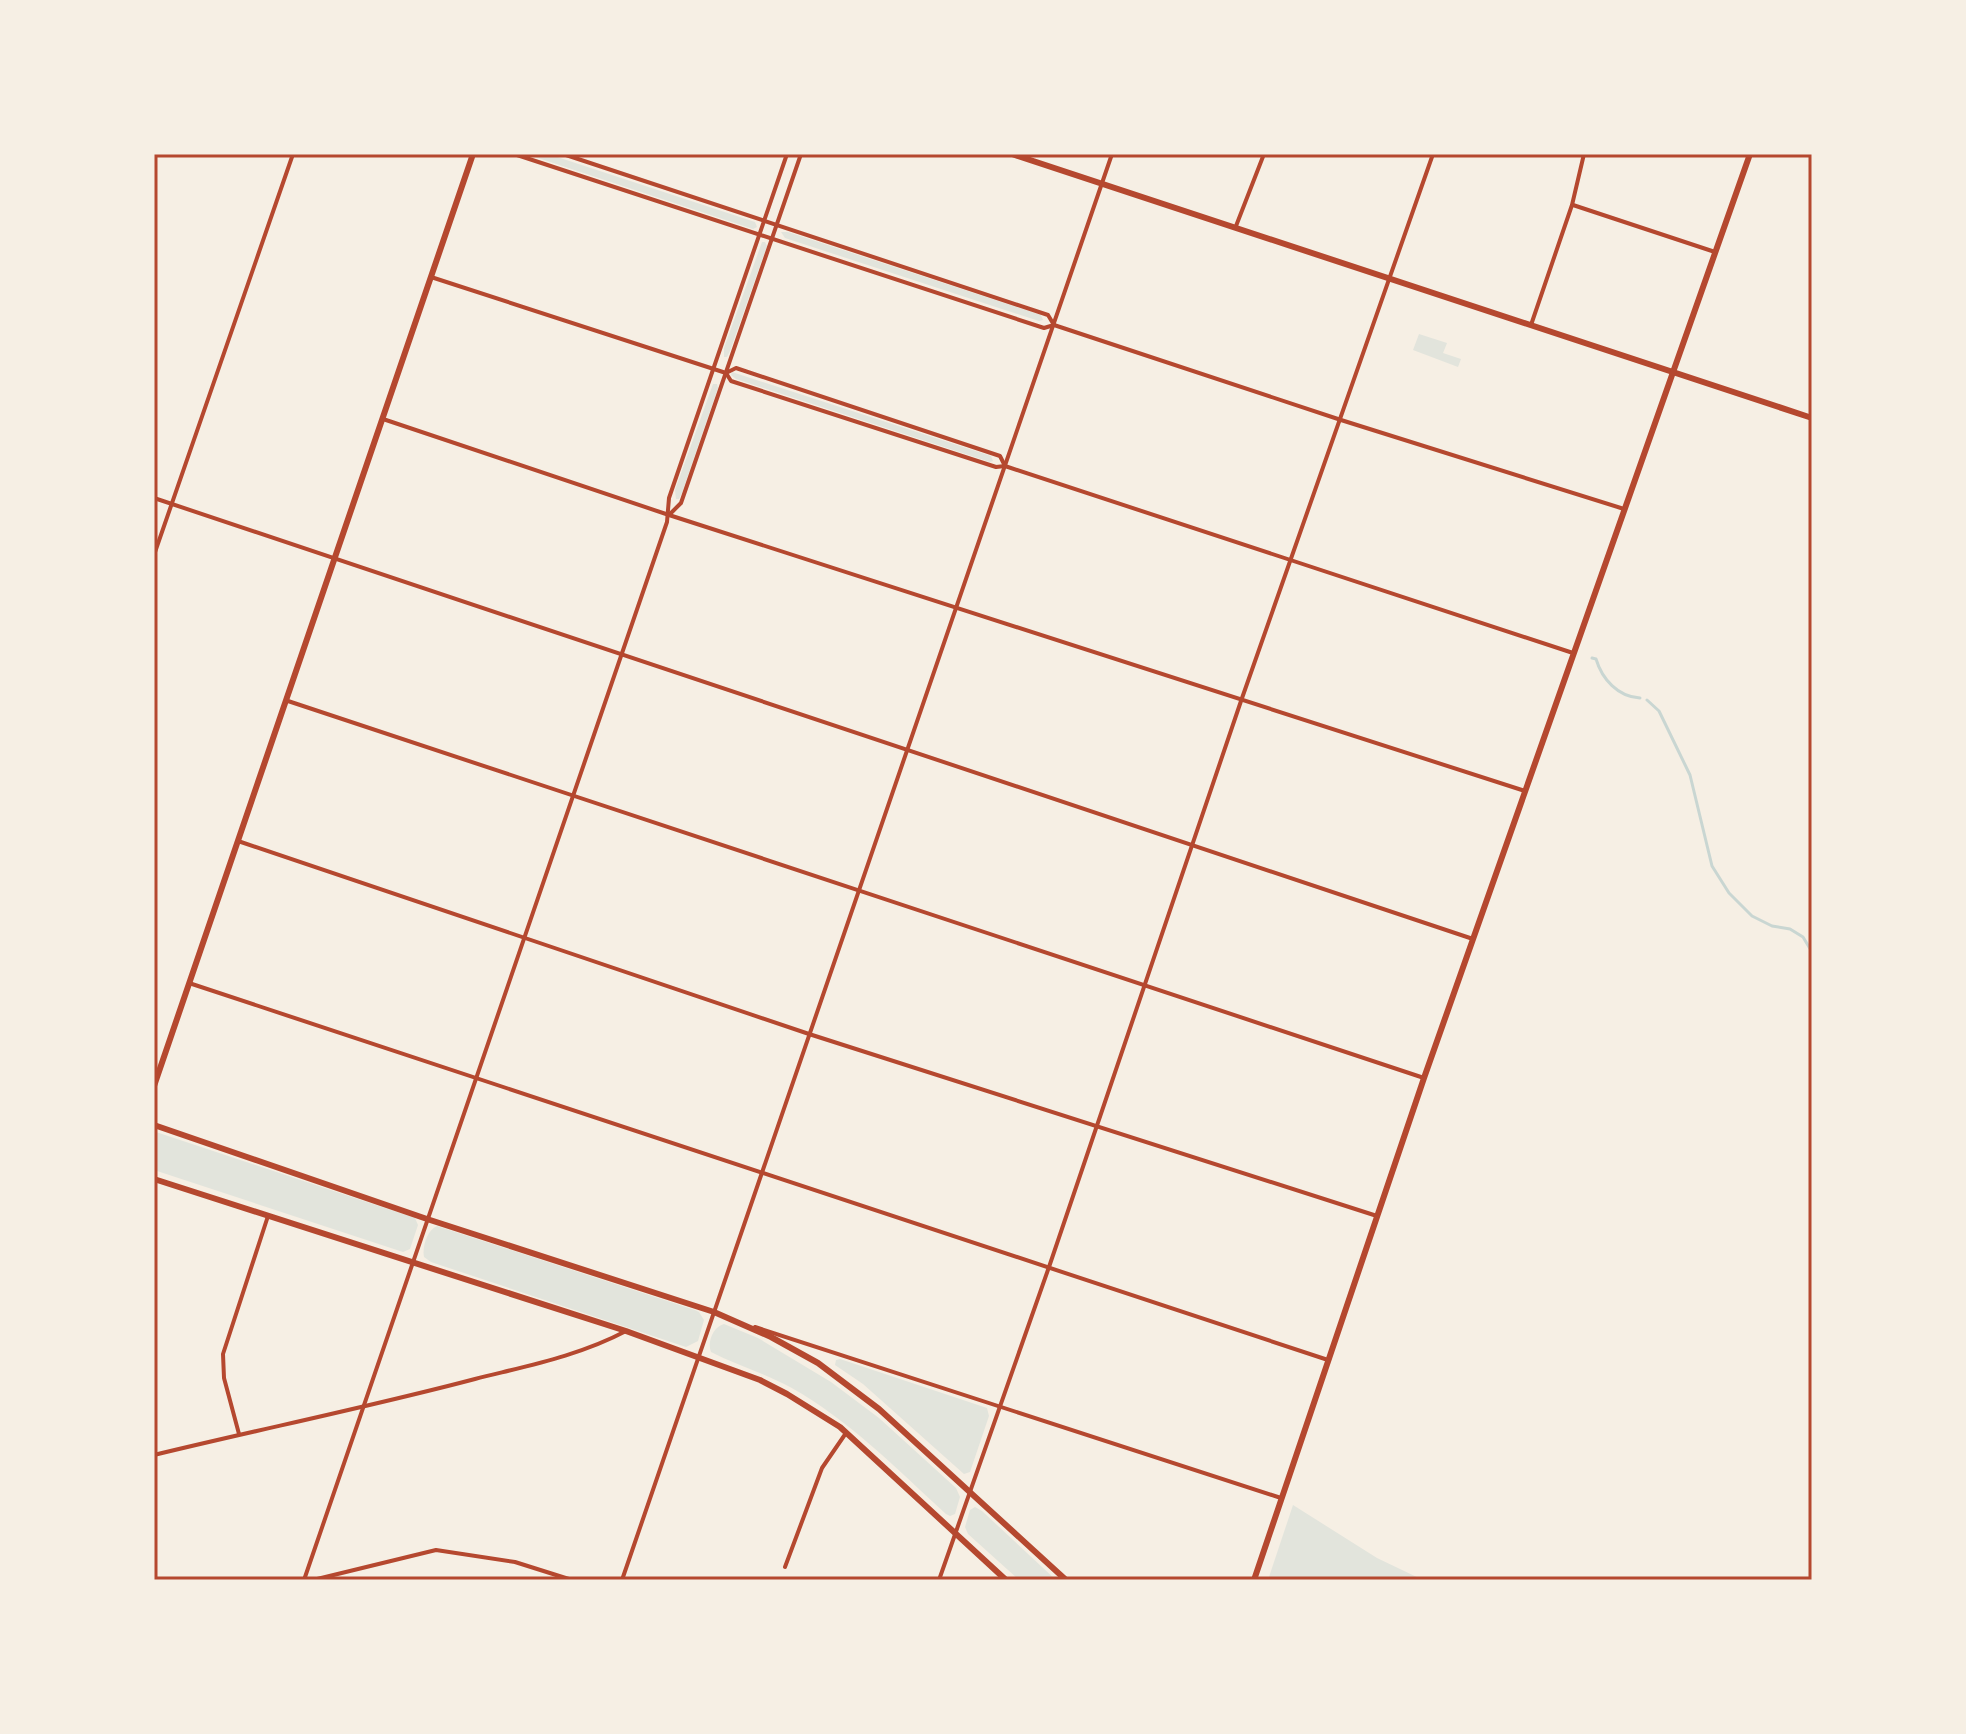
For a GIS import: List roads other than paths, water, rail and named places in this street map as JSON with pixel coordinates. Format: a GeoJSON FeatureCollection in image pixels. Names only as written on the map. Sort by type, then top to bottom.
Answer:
{"type":"FeatureCollection","features":[{"type":"Feature","properties":{"kind":"main road"},"geometry":{"type":"LineString","coordinates":[[154,1086],[473,154]]}},
{"type":"Feature","properties":{"kind":"main road"},"geometry":{"type":"LineString","coordinates":[[1012,154],[1812,418]]}},
{"type":"Feature","properties":{"kind":"main road"},"geometry":{"type":"LineString","coordinates":[[1254,1580],[1424,1078],[1750,154]]}},
{"type":"Feature","properties":{"kind":"main road"},"geometry":{"type":"LineString","coordinates":[[154,1125],[427,1219],[714,1312],[790,1346],[879,1409],[1066,1580]]}},
{"type":"Feature","properties":{"kind":"main road"},"geometry":{"type":"LineString","coordinates":[[154,1179],[739,1370],[787,1394],[846,1433],[1006,1580]]}},
{"type":"Feature","properties":{"kind":"street"},"geometry":{"type":"LineString","coordinates":[[154,555],[293,154]]}},
{"type":"Feature","properties":{"kind":"street"},"geometry":{"type":"LineString","coordinates":[[514,154],[1044,328],[1054,325],[1624,509]]}},
{"type":"Feature","properties":{"kind":"street"},"geometry":{"type":"LineString","coordinates":[[563,154],[1048,315],[1054,325]]}},
{"type":"Feature","properties":{"kind":"street"},"geometry":{"type":"LineString","coordinates":[[304,1580],[622,654],[669,515],[669,498],[787,154]]}},
{"type":"Feature","properties":{"kind":"street"},"geometry":{"type":"LineString","coordinates":[[669,515],[681,503],[801,154]]}},
{"type":"Feature","properties":{"kind":"street"},"geometry":{"type":"LineString","coordinates":[[622,1580],[1112,154]]}},
{"type":"Feature","properties":{"kind":"street"},"geometry":{"type":"LineString","coordinates":[[1236,228],[1264,154]]}},
{"type":"Feature","properties":{"kind":"street"},"geometry":{"type":"LineString","coordinates":[[939,1580],[1433,154]]}},
{"type":"Feature","properties":{"kind":"street"},"geometry":{"type":"LineString","coordinates":[[1531,325],[1572,205],[1584,154]]}},
{"type":"Feature","properties":{"kind":"street"},"geometry":{"type":"LineString","coordinates":[[1572,205],[1715,252]]}},
{"type":"Feature","properties":{"kind":"street"},"geometry":{"type":"LineString","coordinates":[[431,277],[714,370],[726,373],[736,368],[1000,456],[1005,466]]}},
{"type":"Feature","properties":{"kind":"street"},"geometry":{"type":"LineString","coordinates":[[726,373],[731,381],[996,467],[1005,466],[1573,653]]}},
{"type":"Feature","properties":{"kind":"street"},"geometry":{"type":"LineString","coordinates":[[383,419],[669,515],[1525,791]]}},
{"type":"Feature","properties":{"kind":"street"},"geometry":{"type":"LineString","coordinates":[[154,498],[1473,939]]}},
{"type":"Feature","properties":{"kind":"street"},"geometry":{"type":"LineString","coordinates":[[288,701],[1424,1078]]}},
{"type":"Feature","properties":{"kind":"street"},"geometry":{"type":"LineString","coordinates":[[238,841],[809,1034],[1377,1216]]}},
{"type":"Feature","properties":{"kind":"street"},"geometry":{"type":"LineString","coordinates":[[189,983],[1328,1360]]}},
{"type":"Feature","properties":{"kind":"street"},"geometry":{"type":"LineString","coordinates":[[239,1434],[224,1378],[223,1354],[268,1216]]}},
{"type":"Feature","properties":{"kind":"street"},"geometry":{"type":"LineString","coordinates":[[740,1322],[1281,1498]]}},
{"type":"Feature","properties":{"kind":"street"},"geometry":{"type":"LineString","coordinates":[[154,1455],[362,1409],[561,1357],[603,1344],[626,1331]]}},
{"type":"Feature","properties":{"kind":"street"},"geometry":{"type":"LineString","coordinates":[[785,1567],[822,1468],[846,1433]]}},
{"type":"Feature","properties":{"kind":"street"},"geometry":{"type":"LineString","coordinates":[[313,1580],[436,1550],[515,1562],[572,1580]]}},
{"type":"Feature","properties":{"kind":"waterway"},"geometry":{"type":"LineString","coordinates":[[1592,658],[1596,659],[1612,686],[1640,698]]}},
{"type":"Feature","properties":{"kind":"waterway"},"geometry":{"type":"LineString","coordinates":[[1647,700],[1659,711],[1690,775],[1712,866],[1729,893],[1752,916],[1772,926],[1790,929],[1803,937],[1812,952]]}}]}
